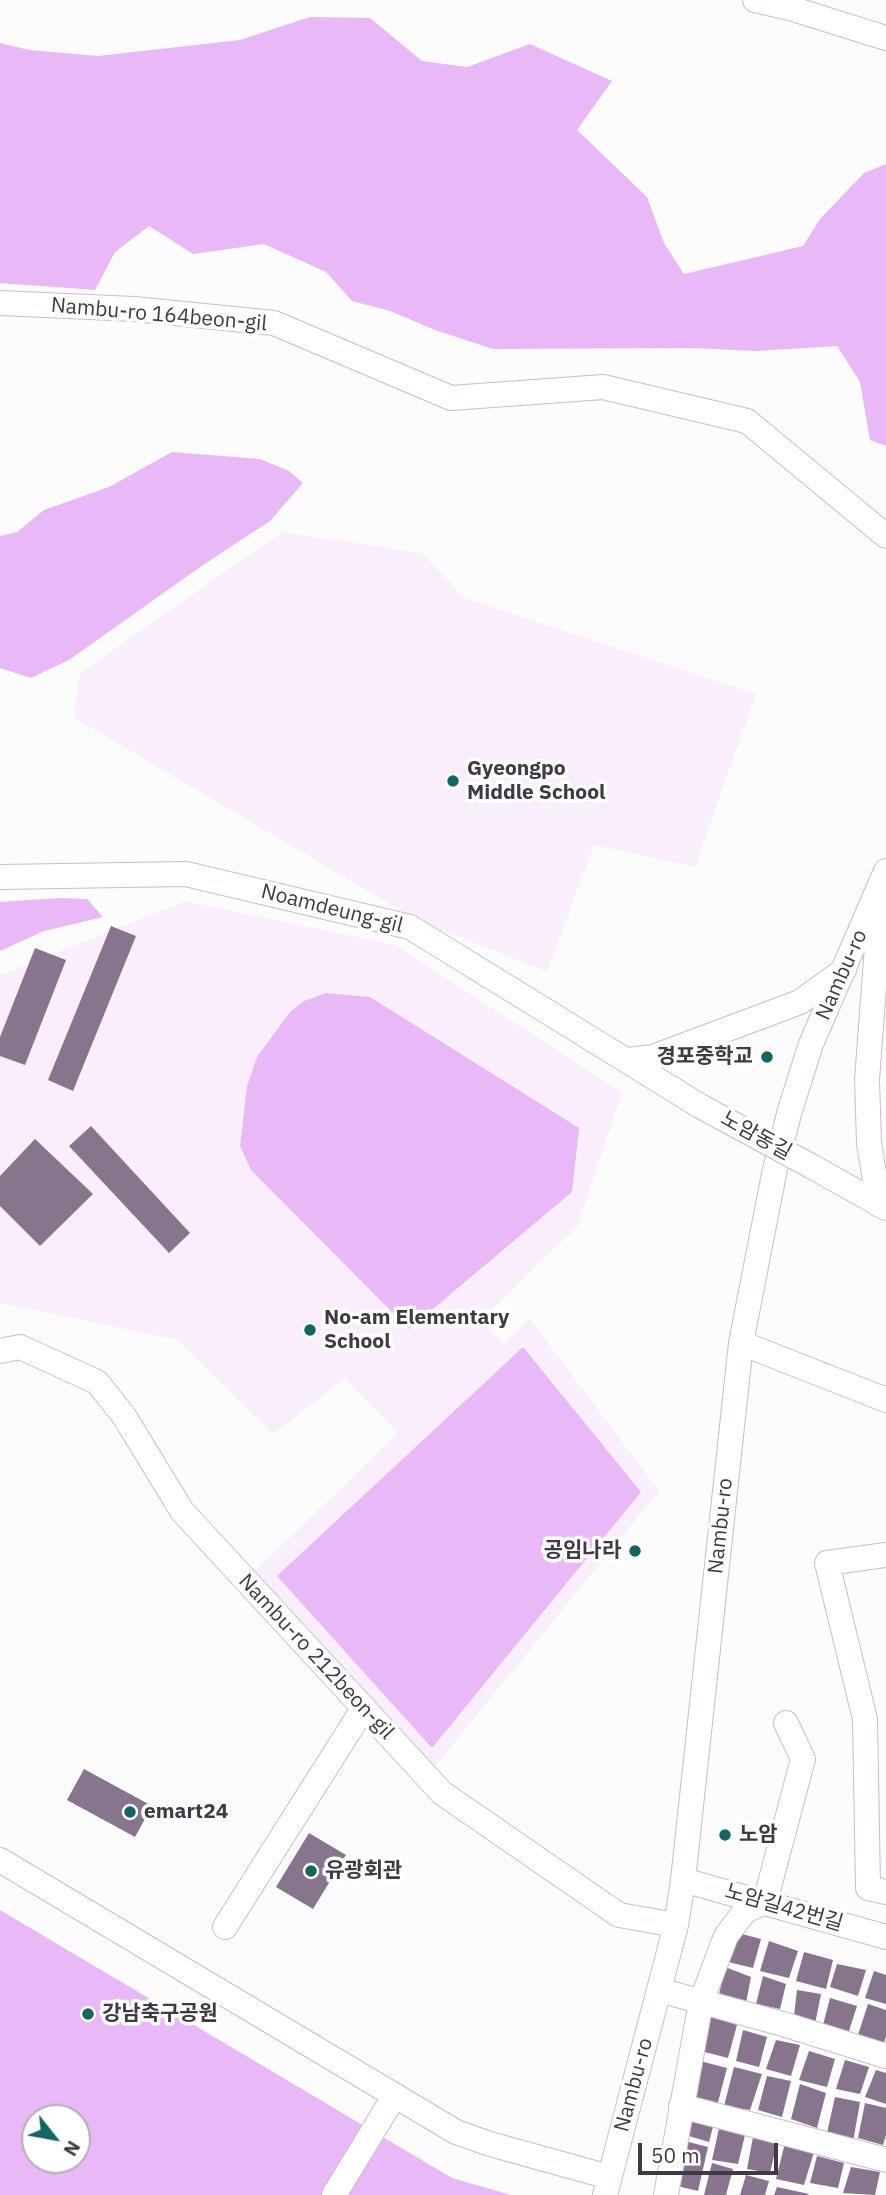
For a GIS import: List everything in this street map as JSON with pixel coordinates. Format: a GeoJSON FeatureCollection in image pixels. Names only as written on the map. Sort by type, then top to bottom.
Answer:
{"type":"FeatureCollection","features":[{"type":"Feature","properties":{"kind":"street"},"geometry":{"type":"LineString","coordinates":[[755,0],[789,4],[886,38]]}},
{"type":"Feature","properties":{"kind":"street","name":"Nambu-ro 164beon-gil"},"geometry":{"type":"LineString","coordinates":[[0,303],[134,309],[274,323],[451,398],[603,387],[747,421],[886,536]]}},
{"type":"Feature","properties":{"kind":"street","name":"Noamdeung-gil"},"geometry":{"type":"LineString","coordinates":[[0,877],[186,874],[410,927],[700,1106]]}},
{"type":"Feature","properties":{"kind":"street"},"geometry":{"type":"LineString","coordinates":[[883,1206],[869,1143],[867,1080],[884,876]]}},
{"type":"Feature","properties":{"kind":"street","name":"Nambu-ro"},"geometry":{"type":"LineString","coordinates":[[607,2186],[676,1925],[741,1343],[775,1168],[811,1044],[884,876]]}},
{"type":"Feature","properties":{"kind":"street"},"geometry":{"type":"LineString","coordinates":[[627,1060],[653,1057],[800,1002],[844,970]]}},
{"type":"Feature","properties":{"kind":"street","name":"노암동길"},"geometry":{"type":"LineString","coordinates":[[700,1106],[883,1206]]}},
{"type":"Feature","properties":{"kind":"street"},"geometry":{"type":"LineString","coordinates":[[741,1343],[886,1400]]}},
{"type":"Feature","properties":{"kind":"street","name":"Nambu-ro 212beon-gil"},"geometry":{"type":"LineString","coordinates":[[0,1351],[20,1347],[97,1382],[124,1416],[182,1511],[442,1793],[619,1915],[676,1925]]}},
{"type":"Feature","properties":{"kind":"street"},"geometry":{"type":"LineString","coordinates":[[886,1555],[827,1563],[865,1719],[868,1888],[886,1892]]}},
{"type":"Feature","properties":{"kind":"street"},"geometry":{"type":"LineString","coordinates":[[225,1927],[363,1709]]}},
{"type":"Feature","properties":{"kind":"street"},"geometry":{"type":"LineString","coordinates":[[666,2195],[701,2002],[726,1936],[745,1912],[765,1902],[803,1759],[786,1723]]}},
{"type":"Feature","properties":{"kind":"street"},"geometry":{"type":"LineString","coordinates":[[0,1860],[456,2132],[607,2186]]}},
{"type":"Feature","properties":{"kind":"street","name":"노암길42번길"},"geometry":{"type":"LineString","coordinates":[[682,1880],[886,1937]]}},
{"type":"Feature","properties":{"kind":"street"},"geometry":{"type":"LineString","coordinates":[[659,1990],[886,2056]]}},
{"type":"Feature","properties":{"kind":"street"},"geometry":{"type":"LineString","coordinates":[[334,2195],[395,2095]]}},
{"type":"Feature","properties":{"kind":"street"},"geometry":{"type":"LineString","coordinates":[[681,2106],[886,2160]]}},
{"type":"Feature","properties":{"kind":"shaded area"},"geometry":{"type":"Polygon","coordinates":[[[310,17],[370,18],[422,61],[467,67],[530,44],[612,81],[577,130],[647,197],[664,243],[684,274],[803,246],[820,219],[864,173],[886,164],[886,446],[870,440],[860,382],[837,346],[755,351],[692,348],[493,349],[435,330],[390,311],[352,301],[326,272],[264,244],[193,254],[149,226],[115,252],[95,290],[0,283],[0,43],[29,50],[98,56],[240,40],[310,17]]]}},
{"type":"Feature","properties":{"kind":"shaded area"},"geometry":{"type":"Polygon","coordinates":[[[172,452],[260,459],[289,471],[303,483],[270,521],[69,660],[31,678],[0,668],[0,536],[17,532],[44,510],[109,487],[172,452]]]}},
{"type":"Feature","properties":{"kind":"shaded area","name":"Gyeongpo Middle School"},"geometry":{"type":"Polygon","coordinates":[[[282,532],[422,553],[465,598],[756,694],[695,867],[594,845],[547,972],[415,919],[73,717],[80,673],[282,532]]]}},
{"type":"Feature","properties":{"kind":"shaded area"},"geometry":{"type":"Polygon","coordinates":[[[87,899],[103,917],[44,931],[0,951],[0,902],[87,899]]]}},
{"type":"Feature","properties":{"kind":"shaded area","name":"No-am Elementary School"},"geometry":{"type":"Polygon","coordinates":[[[185,901],[396,945],[622,1093],[578,1226],[481,1320],[504,1343],[530,1319],[659,1491],[434,1768],[250,1576],[398,1433],[345,1379],[273,1434],[177,1340],[0,1303],[0,975],[185,901]]]}},
{"type":"Feature","properties":{"kind":"shaded area"},"geometry":{"type":"Polygon","coordinates":[[[326,993],[370,997],[579,1128],[572,1192],[409,1329],[251,1170],[240,1146],[247,1086],[257,1057],[290,1012],[304,1001],[326,993]]]}},
{"type":"Feature","properties":{"kind":"shaded area"},"geometry":{"type":"Polygon","coordinates":[[[523,1347],[641,1492],[432,1748],[277,1576],[523,1347]]]}},
{"type":"Feature","properties":{"kind":"shaded area","name":"강남축구공원"},"geometry":{"type":"Polygon","coordinates":[[[0,1910],[452,2178],[511,2195],[0,2195],[0,1910]]]}},
{"type":"Feature","properties":{"kind":"building"},"geometry":{"type":"Polygon","coordinates":[[[111,926],[136,936],[73,1091],[48,1080],[111,926]]]}},
{"type":"Feature","properties":{"kind":"building"},"geometry":{"type":"Polygon","coordinates":[[[35,948],[66,960],[25,1065],[0,1056],[0,1037],[35,948]]]}},
{"type":"Feature","properties":{"kind":"building"},"geometry":{"type":"Polygon","coordinates":[[[91,1126],[190,1233],[169,1253],[69,1146],[91,1126]]]}},
{"type":"Feature","properties":{"kind":"building"},"geometry":{"type":"Polygon","coordinates":[[[35,1139],[93,1194],[40,1246],[0,1206],[0,1176],[35,1139]]]}},
{"type":"Feature","properties":{"kind":"building"},"geometry":{"type":"Polygon","coordinates":[[[84,1769],[152,1806],[135,1837],[67,1800],[84,1769]]]}},
{"type":"Feature","properties":{"kind":"building","name":"유광회관"},"geometry":{"type":"Polygon","coordinates":[[[309,1833],[346,1855],[313,1909],[276,1887],[309,1833]]]}},
{"type":"Feature","properties":{"kind":"building"},"geometry":{"type":"Polygon","coordinates":[[[734,1932],[761,1939],[753,1968],[724,1961],[734,1932]]]}},
{"type":"Feature","properties":{"kind":"building"},"geometry":{"type":"Polygon","coordinates":[[[769,1941],[798,1951],[789,1978],[760,1971],[769,1941]]]}},
{"type":"Feature","properties":{"kind":"building"},"geometry":{"type":"Polygon","coordinates":[[[804,1952],[833,1960],[826,1989],[796,1981],[804,1952]]]}},
{"type":"Feature","properties":{"kind":"building"},"geometry":{"type":"Polygon","coordinates":[[[837,1964],[866,1970],[858,1996],[830,1987],[837,1964]]]}},
{"type":"Feature","properties":{"kind":"building"},"geometry":{"type":"Polygon","coordinates":[[[725,1967],[751,1977],[746,2003],[719,1995],[725,1967]]]}},
{"type":"Feature","properties":{"kind":"building"},"geometry":{"type":"Polygon","coordinates":[[[874,1971],[886,1975],[886,2004],[865,1998],[874,1971]]]}},
{"type":"Feature","properties":{"kind":"building"},"geometry":{"type":"Polygon","coordinates":[[[763,1976],[786,1984],[780,2009],[756,2004],[763,1976]]]}},
{"type":"Feature","properties":{"kind":"building"},"geometry":{"type":"Polygon","coordinates":[[[797,1990],[821,1994],[815,2024],[794,2016],[797,1990]]]}},
{"type":"Feature","properties":{"kind":"building"},"geometry":{"type":"Polygon","coordinates":[[[830,1998],[857,2006],[848,2034],[822,2029],[830,1998]]]}},
{"type":"Feature","properties":{"kind":"building"},"geometry":{"type":"Polygon","coordinates":[[[868,2004],[886,2010],[886,2037],[883,2045],[857,2038],[868,2004]]]}},
{"type":"Feature","properties":{"kind":"building"},"geometry":{"type":"Polygon","coordinates":[[[708,2016],[737,2025],[728,2058],[701,2051],[708,2016]]]}},
{"type":"Feature","properties":{"kind":"building"},"geometry":{"type":"Polygon","coordinates":[[[743,2030],[767,2037],[759,2067],[736,2061],[743,2030]]]}},
{"type":"Feature","properties":{"kind":"building"},"geometry":{"type":"Polygon","coordinates":[[[776,2040],[800,2045],[791,2076],[766,2069],[776,2040]]]}},
{"type":"Feature","properties":{"kind":"building"},"geometry":{"type":"Polygon","coordinates":[[[809,2051],[835,2059],[827,2087],[799,2080],[809,2051]]]}},
{"type":"Feature","properties":{"kind":"building"},"geometry":{"type":"Polygon","coordinates":[[[845,2060],[869,2067],[860,2094],[836,2089],[845,2060]]]}},
{"type":"Feature","properties":{"kind":"building"},"geometry":{"type":"Polygon","coordinates":[[[700,2061],[727,2068],[717,2106],[689,2099],[700,2061]]]}},
{"type":"Feature","properties":{"kind":"building"},"geometry":{"type":"Polygon","coordinates":[[[734,2067],[762,2074],[750,2110],[724,2106],[734,2067]]]}},
{"type":"Feature","properties":{"kind":"building"},"geometry":{"type":"Polygon","coordinates":[[[876,2070],[886,2073],[886,2104],[865,2097],[876,2070]]]}},
{"type":"Feature","properties":{"kind":"building"},"geometry":{"type":"Polygon","coordinates":[[[767,2076],[791,2081],[782,2117],[758,2110],[767,2076]]]}},
{"type":"Feature","properties":{"kind":"building"},"geometry":{"type":"Polygon","coordinates":[[[800,2084],[826,2093],[817,2128],[791,2119],[800,2084]]]}},
{"type":"Feature","properties":{"kind":"building"},"geometry":{"type":"Polygon","coordinates":[[[835,2097],[860,2102],[853,2142],[827,2133],[835,2097]]]}},
{"type":"Feature","properties":{"kind":"building"},"geometry":{"type":"Polygon","coordinates":[[[865,2103],[886,2108],[886,2135],[883,2145],[858,2138],[865,2103]]]}},
{"type":"Feature","properties":{"kind":"building"},"geometry":{"type":"Polygon","coordinates":[[[715,2119],[709,2142],[682,2134],[686,2120],[715,2119]]]}},
{"type":"Feature","properties":{"kind":"building"},"geometry":{"type":"Polygon","coordinates":[[[720,2124],[746,2131],[738,2164],[712,2160],[720,2124]]]}},
{"type":"Feature","properties":{"kind":"building"},"geometry":{"type":"Polygon","coordinates":[[[753,2137],[777,2143],[770,2173],[747,2169],[753,2137]]]}},
{"type":"Feature","properties":{"kind":"building"},"geometry":{"type":"Polygon","coordinates":[[[681,2140],[708,2147],[698,2191],[673,2185],[681,2140]]]}},
{"type":"Feature","properties":{"kind":"building"},"geometry":{"type":"Polygon","coordinates":[[[785,2143],[814,2152],[804,2185],[776,2179],[785,2143]]]}},
{"type":"Feature","properties":{"kind":"building"},"geometry":{"type":"Polygon","coordinates":[[[817,2156],[844,2163],[838,2188],[810,2183],[817,2156]]]}},
{"type":"Feature","properties":{"kind":"building"},"geometry":{"type":"Polygon","coordinates":[[[712,2163],[733,2169],[726,2195],[704,2195],[712,2163]]]}},
{"type":"Feature","properties":{"kind":"building"},"geometry":{"type":"Polygon","coordinates":[[[851,2167],[880,2172],[875,2195],[843,2193],[851,2167]]]}},
{"type":"Feature","properties":{"kind":"building"},"geometry":{"type":"Polygon","coordinates":[[[746,2175],[769,2181],[765,2195],[740,2195],[746,2175]]]}},
{"type":"Feature","properties":{"kind":"building"},"geometry":{"type":"Polygon","coordinates":[[[777,2187],[809,2194],[774,2195],[777,2187]]]}},
{"type":"Feature","properties":{"kind":"place","name":"Gyeongpo Middle School"},"geometry":{"type":"Point","coordinates":[453,781]}},
{"type":"Feature","properties":{"kind":"place","name":"경포중학교"},"geometry":{"type":"Point","coordinates":[767,1057]}},
{"type":"Feature","properties":{"kind":"place","name":"No-am Elementary School"},"geometry":{"type":"Point","coordinates":[310,1330]}},
{"type":"Feature","properties":{"kind":"place","name":"공임나라"},"geometry":{"type":"Point","coordinates":[635,1551]}},
{"type":"Feature","properties":{"kind":"place","name":"emart24"},"geometry":{"type":"Point","coordinates":[130,1812]}},
{"type":"Feature","properties":{"kind":"place","name":"노암"},"geometry":{"type":"Point","coordinates":[725,1835]}},
{"type":"Feature","properties":{"kind":"place","name":"유광회관"},"geometry":{"type":"Point","coordinates":[311,1871]}},
{"type":"Feature","properties":{"kind":"place","name":"강남축구공원"},"geometry":{"type":"Point","coordinates":[88,2014]}}]}
